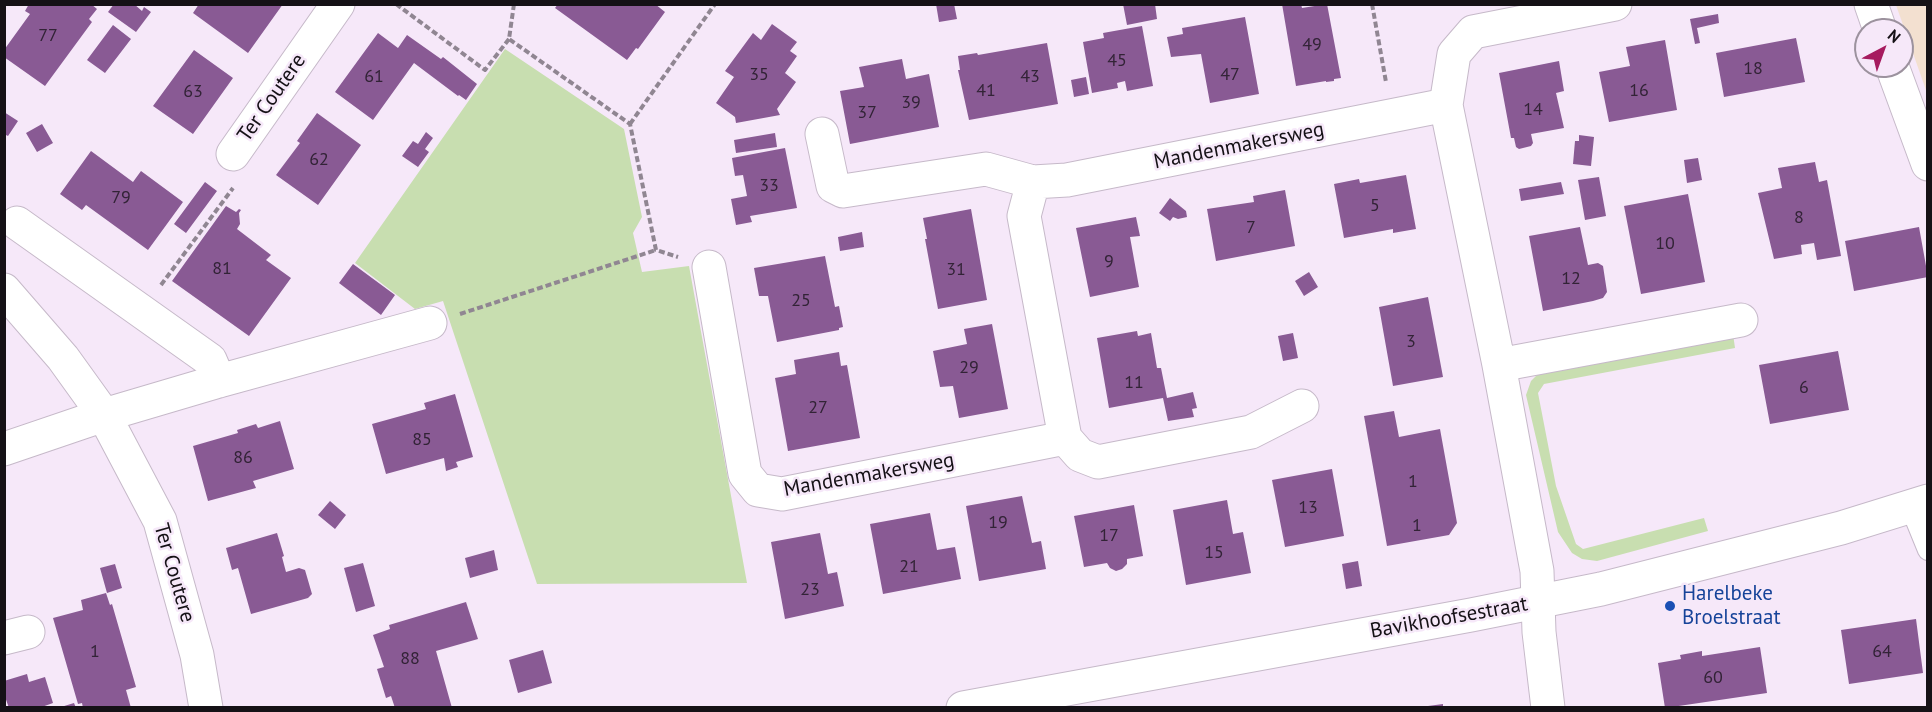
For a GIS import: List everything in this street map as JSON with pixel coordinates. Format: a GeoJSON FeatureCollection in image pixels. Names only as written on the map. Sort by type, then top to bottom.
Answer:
{"type":"FeatureCollection","features":[{"type":"Feature","properties":{"kind":"street","name":"Ter Coutere"},"geometry":{"type":"LineString","coordinates":[[233,154],[338,4]]}},
{"type":"Feature","properties":{"kind":"street"},"geometry":{"type":"LineString","coordinates":[[1548,708],[1539,633],[1537,571],[1500,365],[1446,105],[1454,54],[1473,32],[1615,4]]}},
{"type":"Feature","properties":{"kind":"street"},"geometry":{"type":"LineString","coordinates":[[1896,78],[1928,164]]}},
{"type":"Feature","properties":{"kind":"street","name":"Mandenmakersweg"},"geometry":{"type":"LineString","coordinates":[[822,134],[833,186],[843,191],[986,169],[1033,182],[1067,180],[1446,105]]}},
{"type":"Feature","properties":{"kind":"street"},"geometry":{"type":"LineString","coordinates":[[1033,182],[1024,216],[1065,438],[1080,455],[1098,462],[1251,432],[1302,406]]}},
{"type":"Feature","properties":{"kind":"street"},"geometry":{"type":"LineString","coordinates":[[17,223],[210,360],[219,381]]}},
{"type":"Feature","properties":{"kind":"street","name":"Mandenmakersweg"},"geometry":{"type":"LineString","coordinates":[[709,267],[745,474],[758,490],[782,494],[1065,438]]}},
{"type":"Feature","properties":{"kind":"street","name":"Ter Coutere"},"geometry":{"type":"LineString","coordinates":[[4,290],[63,358],[104,415],[160,521],[197,655],[206,708]]}},
{"type":"Feature","properties":{"kind":"street"},"geometry":{"type":"LineString","coordinates":[[1500,365],[1741,320]]}},
{"type":"Feature","properties":{"kind":"street"},"geometry":{"type":"LineString","coordinates":[[4,448],[219,381],[430,323]]}},
{"type":"Feature","properties":{"kind":"street","name":"Bavikhoofsestraat"},"geometry":{"type":"LineString","coordinates":[[963,708],[1601,589],[1829,531],[1919,503]]}},
{"type":"Feature","properties":{"kind":"lane"},"geometry":{"type":"LineString","coordinates":[[1919,503],[1928,550]]}},
{"type":"Feature","properties":{"kind":"path"},"geometry":{"type":"LineString","coordinates":[[396,4],[485,70],[509,39],[514,4]]}},
{"type":"Feature","properties":{"kind":"path"},"geometry":{"type":"LineString","coordinates":[[630,124],[715,4]]}},
{"type":"Feature","properties":{"kind":"path"},"geometry":{"type":"LineString","coordinates":[[1372,4],[1392,116]]}},
{"type":"Feature","properties":{"kind":"path"},"geometry":{"type":"LineString","coordinates":[[509,39],[630,124],[656,250]]}},
{"type":"Feature","properties":{"kind":"path","name":"Ter Coutere"},"geometry":{"type":"LineString","coordinates":[[141,313],[236,183],[233,154]]}},
{"type":"Feature","properties":{"kind":"path"},"geometry":{"type":"LineString","coordinates":[[430,323],[656,250],[709,267]]}},
{"type":"Feature","properties":{"kind":"shaded area"},"geometry":{"type":"Polygon","coordinates":[[[1896,5],[1927,5],[1927,93],[1914,56],[1914,18],[1901,18],[1896,5]]]}},
{"type":"Feature","properties":{"kind":"green space"},"geometry":{"type":"Polygon","coordinates":[[[505,49],[624,129],[642,217],[633,233],[642,272],[689,266],[747,583],[537,584],[443,301],[415,309],[355,263],[505,49]]]}},
{"type":"Feature","properties":{"kind":"green space"},"geometry":{"type":"Polygon","coordinates":[[[1733,334],[1735,348],[1544,384],[1538,393],[1556,486],[1576,544],[1583,549],[1704,518],[1708,531],[1597,561],[1582,559],[1572,553],[1558,532],[1526,395],[1531,381],[1539,373],[1733,334]]]}},
{"type":"Feature","properties":{"kind":"building"},"geometry":{"type":"Polygon","coordinates":[[[29,4],[91,4],[97,9],[89,19],[92,22],[45,86],[4,57],[4,50],[30,14],[25,11],[29,4]]]}},
{"type":"Feature","properties":{"kind":"building"},"geometry":{"type":"Polygon","coordinates":[[[114,4],[134,4],[142,11],[144,7],[151,12],[136,32],[108,12],[114,4]]]}},
{"type":"Feature","properties":{"kind":"building"},"geometry":{"type":"Polygon","coordinates":[[[199,4],[283,4],[248,53],[193,13],[199,4]]]}},
{"type":"Feature","properties":{"kind":"building"},"geometry":{"type":"Polygon","coordinates":[[[558,4],[655,4],[665,12],[627,60],[555,8],[558,4]]]}},
{"type":"Feature","properties":{"kind":"building"},"geometry":{"type":"Polygon","coordinates":[[[936,4],[954,4],[957,19],[939,22],[936,4]]]}},
{"type":"Feature","properties":{"kind":"building"},"geometry":{"type":"Polygon","coordinates":[[[1123,4],[1155,4],[1157,19],[1127,25],[1123,4]]]}},
{"type":"Feature","properties":{"kind":"building"},"geometry":{"type":"Polygon","coordinates":[[[1282,4],[1301,4],[1302,8],[1327,4],[1341,78],[1296,86],[1282,4]]]}},
{"type":"Feature","properties":{"kind":"building"},"geometry":{"type":"Polygon","coordinates":[[[1718,14],[1719,23],[1697,28],[1700,43],[1695,44],[1690,19],[1718,14]]]}},
{"type":"Feature","properties":{"kind":"building"},"geometry":{"type":"Polygon","coordinates":[[[1245,17],[1259,94],[1210,103],[1201,54],[1171,57],[1167,37],[1183,34],[1182,28],[1245,17]]]}},
{"type":"Feature","properties":{"kind":"building"},"geometry":{"type":"Polygon","coordinates":[[[772,24],[797,42],[790,51],[797,56],[785,73],[796,82],[777,109],[780,115],[736,123],[735,117],[716,103],[734,77],[725,71],[753,33],[761,40],[772,24]]]}},
{"type":"Feature","properties":{"kind":"building"},"geometry":{"type":"Polygon","coordinates":[[[113,25],[131,39],[105,73],[87,60],[113,25]]]}},
{"type":"Feature","properties":{"kind":"building"},"geometry":{"type":"Polygon","coordinates":[[[1142,26],[1153,86],[1127,91],[1125,81],[1117,83],[1118,88],[1092,93],[1083,42],[1104,38],[1103,33],[1142,26]]]}},
{"type":"Feature","properties":{"kind":"building"},"geometry":{"type":"Polygon","coordinates":[[[378,33],[398,48],[407,35],[441,59],[443,57],[477,84],[466,100],[414,63],[373,120],[335,92],[378,33]]]}},
{"type":"Feature","properties":{"kind":"building"},"geometry":{"type":"Polygon","coordinates":[[[1796,38],[1805,82],[1724,97],[1716,53],[1796,38]]]}},
{"type":"Feature","properties":{"kind":"building"},"geometry":{"type":"Polygon","coordinates":[[[1665,40],[1677,110],[1609,122],[1599,72],[1630,66],[1626,47],[1665,40]]]}},
{"type":"Feature","properties":{"kind":"building"},"geometry":{"type":"Polygon","coordinates":[[[1047,43],[1058,104],[969,120],[958,70],[960,70],[958,56],[977,53],[978,55],[1047,43]]]}},
{"type":"Feature","properties":{"kind":"building"},"geometry":{"type":"Polygon","coordinates":[[[194,50],[233,78],[193,134],[153,106],[194,50]]]}},
{"type":"Feature","properties":{"kind":"building"},"geometry":{"type":"Polygon","coordinates":[[[902,59],[906,79],[929,74],[939,127],[850,144],[840,91],[864,87],[859,67],[902,59]]]}},
{"type":"Feature","properties":{"kind":"building"},"geometry":{"type":"Polygon","coordinates":[[[1559,61],[1564,91],[1556,93],[1564,128],[1531,134],[1533,143],[1531,146],[1519,149],[1516,147],[1514,138],[1511,138],[1499,73],[1559,61]]]}},
{"type":"Feature","properties":{"kind":"building"},"geometry":{"type":"Polygon","coordinates":[[[1086,77],[1089,94],[1074,97],[1071,80],[1086,77]]]}},
{"type":"Feature","properties":{"kind":"building"},"geometry":{"type":"Polygon","coordinates":[[[4,112],[18,121],[8,136],[4,134],[4,112]]]}},
{"type":"Feature","properties":{"kind":"building"},"geometry":{"type":"Polygon","coordinates":[[[317,113],[361,145],[318,205],[276,175],[300,143],[297,141],[317,113]]]}},
{"type":"Feature","properties":{"kind":"building"},"geometry":{"type":"Polygon","coordinates":[[[42,124],[53,143],[37,152],[26,133],[42,124]]]}},
{"type":"Feature","properties":{"kind":"building"},"geometry":{"type":"Polygon","coordinates":[[[426,132],[433,138],[425,149],[429,152],[418,167],[402,156],[413,141],[418,144],[426,132]]]}},
{"type":"Feature","properties":{"kind":"building"},"geometry":{"type":"Polygon","coordinates":[[[775,133],[777,147],[736,153],[734,140],[775,133]]]}},
{"type":"Feature","properties":{"kind":"building"},"geometry":{"type":"Polygon","coordinates":[[[1579,135],[1594,137],[1591,166],[1573,164],[1575,141],[1579,141],[1579,135]]]}},
{"type":"Feature","properties":{"kind":"building"},"geometry":{"type":"Polygon","coordinates":[[[785,148],[797,208],[750,216],[752,222],[736,225],[731,199],[747,196],[743,175],[735,176],[732,158],[785,148]]]}},
{"type":"Feature","properties":{"kind":"building"},"geometry":{"type":"Polygon","coordinates":[[[91,151],[133,182],[141,171],[183,202],[148,250],[86,205],[82,210],[60,194],[91,151]]]}},
{"type":"Feature","properties":{"kind":"building"},"geometry":{"type":"Polygon","coordinates":[[[1698,158],[1702,180],[1687,183],[1684,160],[1698,158]]]}},
{"type":"Feature","properties":{"kind":"building"},"geometry":{"type":"Polygon","coordinates":[[[1815,162],[1819,182],[1827,180],[1841,256],[1817,260],[1814,243],[1801,245],[1802,254],[1774,259],[1758,193],[1782,188],[1778,168],[1815,162]]]}},
{"type":"Feature","properties":{"kind":"building"},"geometry":{"type":"Polygon","coordinates":[[[1406,175],[1416,229],[1393,233],[1393,229],[1344,238],[1334,184],[1359,179],[1360,183],[1406,175]]]}},
{"type":"Feature","properties":{"kind":"building"},"geometry":{"type":"Polygon","coordinates":[[[1599,177],[1606,216],[1585,220],[1578,180],[1599,177]]]}},
{"type":"Feature","properties":{"kind":"building"},"geometry":{"type":"Polygon","coordinates":[[[205,182],[217,191],[186,233],[174,224],[205,182]]]}},
{"type":"Feature","properties":{"kind":"building"},"geometry":{"type":"Polygon","coordinates":[[[1561,182],[1564,194],[1521,201],[1519,189],[1561,182]]]}},
{"type":"Feature","properties":{"kind":"building"},"geometry":{"type":"Polygon","coordinates":[[[1285,190],[1295,246],[1216,261],[1207,209],[1254,202],[1253,196],[1285,190]]]}},
{"type":"Feature","properties":{"kind":"building"},"geometry":{"type":"Polygon","coordinates":[[[1688,194],[1705,282],[1641,294],[1624,206],[1688,194]]]}},
{"type":"Feature","properties":{"kind":"building"},"geometry":{"type":"Polygon","coordinates":[[[1170,198],[1186,211],[1187,217],[1178,219],[1173,217],[1170,221],[1159,213],[1170,198]]]}},
{"type":"Feature","properties":{"kind":"building"},"geometry":{"type":"Polygon","coordinates":[[[226,206],[236,212],[241,210],[240,224],[237,229],[271,255],[266,260],[291,278],[249,336],[172,281],[226,206]]]}},
{"type":"Feature","properties":{"kind":"building"},"geometry":{"type":"Polygon","coordinates":[[[971,209],[987,300],[938,309],[923,218],[971,209]]]}},
{"type":"Feature","properties":{"kind":"building"},"geometry":{"type":"Polygon","coordinates":[[[1136,217],[1140,236],[1130,237],[1139,287],[1090,297],[1076,228],[1136,217]]]}},
{"type":"Feature","properties":{"kind":"building"},"geometry":{"type":"Polygon","coordinates":[[[1580,227],[1588,265],[1598,263],[1603,266],[1607,292],[1603,298],[1593,301],[1543,311],[1529,236],[1580,227]]]}},
{"type":"Feature","properties":{"kind":"building"},"geometry":{"type":"Polygon","coordinates":[[[1919,227],[1928,277],[1854,291],[1845,241],[1919,227]]]}},
{"type":"Feature","properties":{"kind":"building"},"geometry":{"type":"Polygon","coordinates":[[[862,232],[864,247],[840,251],[838,237],[862,232]]]}},
{"type":"Feature","properties":{"kind":"building"},"geometry":{"type":"Polygon","coordinates":[[[825,256],[835,307],[839,306],[843,327],[839,330],[777,342],[768,296],[759,296],[754,268],[825,256]]]}},
{"type":"Feature","properties":{"kind":"building"},"geometry":{"type":"Polygon","coordinates":[[[353,264],[395,295],[381,315],[339,283],[353,264]]]}},
{"type":"Feature","properties":{"kind":"building"},"geometry":{"type":"Polygon","coordinates":[[[1309,272],[1318,287],[1304,296],[1295,281],[1309,272]]]}},
{"type":"Feature","properties":{"kind":"building"},"geometry":{"type":"Polygon","coordinates":[[[1428,297],[1443,377],[1393,386],[1379,307],[1428,297]]]}},
{"type":"Feature","properties":{"kind":"building"},"geometry":{"type":"Polygon","coordinates":[[[992,324],[1008,409],[959,418],[953,386],[940,387],[933,351],[967,344],[964,329],[992,324]]]}},
{"type":"Feature","properties":{"kind":"building"},"geometry":{"type":"Polygon","coordinates":[[[1137,331],[1138,336],[1151,333],[1157,368],[1161,368],[1167,398],[1193,392],[1197,408],[1192,409],[1194,417],[1168,421],[1163,398],[1109,408],[1097,338],[1137,331]]]}},
{"type":"Feature","properties":{"kind":"building"},"geometry":{"type":"Polygon","coordinates":[[[1293,333],[1298,358],[1283,361],[1278,336],[1293,333]]]}},
{"type":"Feature","properties":{"kind":"building"},"geometry":{"type":"Polygon","coordinates":[[[1838,351],[1849,410],[1770,424],[1759,365],[1838,351]]]}},
{"type":"Feature","properties":{"kind":"building"},"geometry":{"type":"Polygon","coordinates":[[[839,352],[841,366],[847,365],[860,438],[788,451],[775,378],[796,374],[794,360],[839,352]]]}},
{"type":"Feature","properties":{"kind":"building"},"geometry":{"type":"Polygon","coordinates":[[[455,394],[473,457],[456,462],[458,467],[446,471],[444,458],[386,474],[372,424],[426,409],[424,403],[455,394]]]}},
{"type":"Feature","properties":{"kind":"building"},"geometry":{"type":"Polygon","coordinates":[[[1394,411],[1399,437],[1440,429],[1457,523],[1449,535],[1387,546],[1364,416],[1394,411]]]}},
{"type":"Feature","properties":{"kind":"building"},"geometry":{"type":"Polygon","coordinates":[[[280,421],[294,469],[253,481],[256,488],[208,501],[193,446],[238,433],[237,430],[256,424],[258,428],[280,421]]]}},
{"type":"Feature","properties":{"kind":"building"},"geometry":{"type":"Polygon","coordinates":[[[1332,469],[1344,536],[1285,547],[1272,480],[1332,469]]]}},
{"type":"Feature","properties":{"kind":"building"},"geometry":{"type":"Polygon","coordinates":[[[1022,496],[1032,543],[1041,541],[1046,569],[979,581],[966,506],[1022,496]]]}},
{"type":"Feature","properties":{"kind":"building"},"geometry":{"type":"Polygon","coordinates":[[[1227,500],[1233,534],[1243,532],[1251,573],[1186,585],[1173,510],[1227,500]]]}},
{"type":"Feature","properties":{"kind":"building"},"geometry":{"type":"Polygon","coordinates":[[[330,501],[346,515],[335,529],[318,515],[330,501]]]}},
{"type":"Feature","properties":{"kind":"building"},"geometry":{"type":"Polygon","coordinates":[[[1134,505],[1143,556],[1127,559],[1127,564],[1116,571],[1107,563],[1084,567],[1074,516],[1134,505]]]}},
{"type":"Feature","properties":{"kind":"building"},"geometry":{"type":"Polygon","coordinates":[[[930,513],[937,550],[955,547],[961,579],[883,594],[870,524],[930,513]]]}},
{"type":"Feature","properties":{"kind":"building"},"geometry":{"type":"Polygon","coordinates":[[[277,533],[286,572],[299,568],[305,570],[312,594],[308,598],[251,614],[238,568],[232,570],[226,548],[277,533]]]}},
{"type":"Feature","properties":{"kind":"building"},"geometry":{"type":"Polygon","coordinates":[[[820,533],[828,574],[837,572],[844,606],[785,619],[771,542],[820,533]]]}},
{"type":"Feature","properties":{"kind":"building"},"geometry":{"type":"Polygon","coordinates":[[[494,550],[498,570],[470,578],[465,558],[494,550]]]}},
{"type":"Feature","properties":{"kind":"building"},"geometry":{"type":"Polygon","coordinates":[[[1358,561],[1362,586],[1346,589],[1342,564],[1358,561]]]}},
{"type":"Feature","properties":{"kind":"building"},"geometry":{"type":"Polygon","coordinates":[[[363,563],[375,606],[356,612],[344,568],[363,563]]]}},
{"type":"Feature","properties":{"kind":"building"},"geometry":{"type":"Polygon","coordinates":[[[115,564],[122,588],[107,593],[100,568],[115,564]]]}},
{"type":"Feature","properties":{"kind":"building"},"geometry":{"type":"Polygon","coordinates":[[[106,593],[110,605],[112,604],[136,687],[126,690],[131,708],[83,708],[82,703],[78,704],[53,618],[83,610],[81,600],[106,593]]]}},
{"type":"Feature","properties":{"kind":"building"},"geometry":{"type":"Polygon","coordinates":[[[466,602],[478,639],[436,651],[452,708],[395,708],[391,696],[386,698],[377,669],[384,667],[373,635],[390,629],[389,625],[466,602]]]}},
{"type":"Feature","properties":{"kind":"building"},"geometry":{"type":"Polygon","coordinates":[[[1916,619],[1923,673],[1849,684],[1841,630],[1916,619]]]}},
{"type":"Feature","properties":{"kind":"building"},"geometry":{"type":"Polygon","coordinates":[[[1760,647],[1767,693],[1665,708],[1658,663],[1681,659],[1680,655],[1702,651],[1702,656],[1760,647]]]}},
{"type":"Feature","properties":{"kind":"building"},"geometry":{"type":"Polygon","coordinates":[[[543,650],[552,683],[518,693],[509,660],[543,650]]]}},
{"type":"Feature","properties":{"kind":"building"},"geometry":{"type":"Polygon","coordinates":[[[27,674],[29,682],[45,677],[53,703],[39,708],[9,708],[4,694],[4,681],[27,674]]]}},
{"type":"Feature","properties":{"kind":"building"},"geometry":{"type":"Polygon","coordinates":[[[74,703],[76,708],[61,707],[74,703]]]}},
{"type":"Feature","properties":{"kind":"building"},"geometry":{"type":"Polygon","coordinates":[[[1443,704],[1443,708],[1428,708],[1428,706],[1443,704]]]}},
{"type":"Feature","properties":{"kind":"place","name":"Harelbeke Broelstraat"},"geometry":{"type":"Point","coordinates":[1670,606]}}]}
